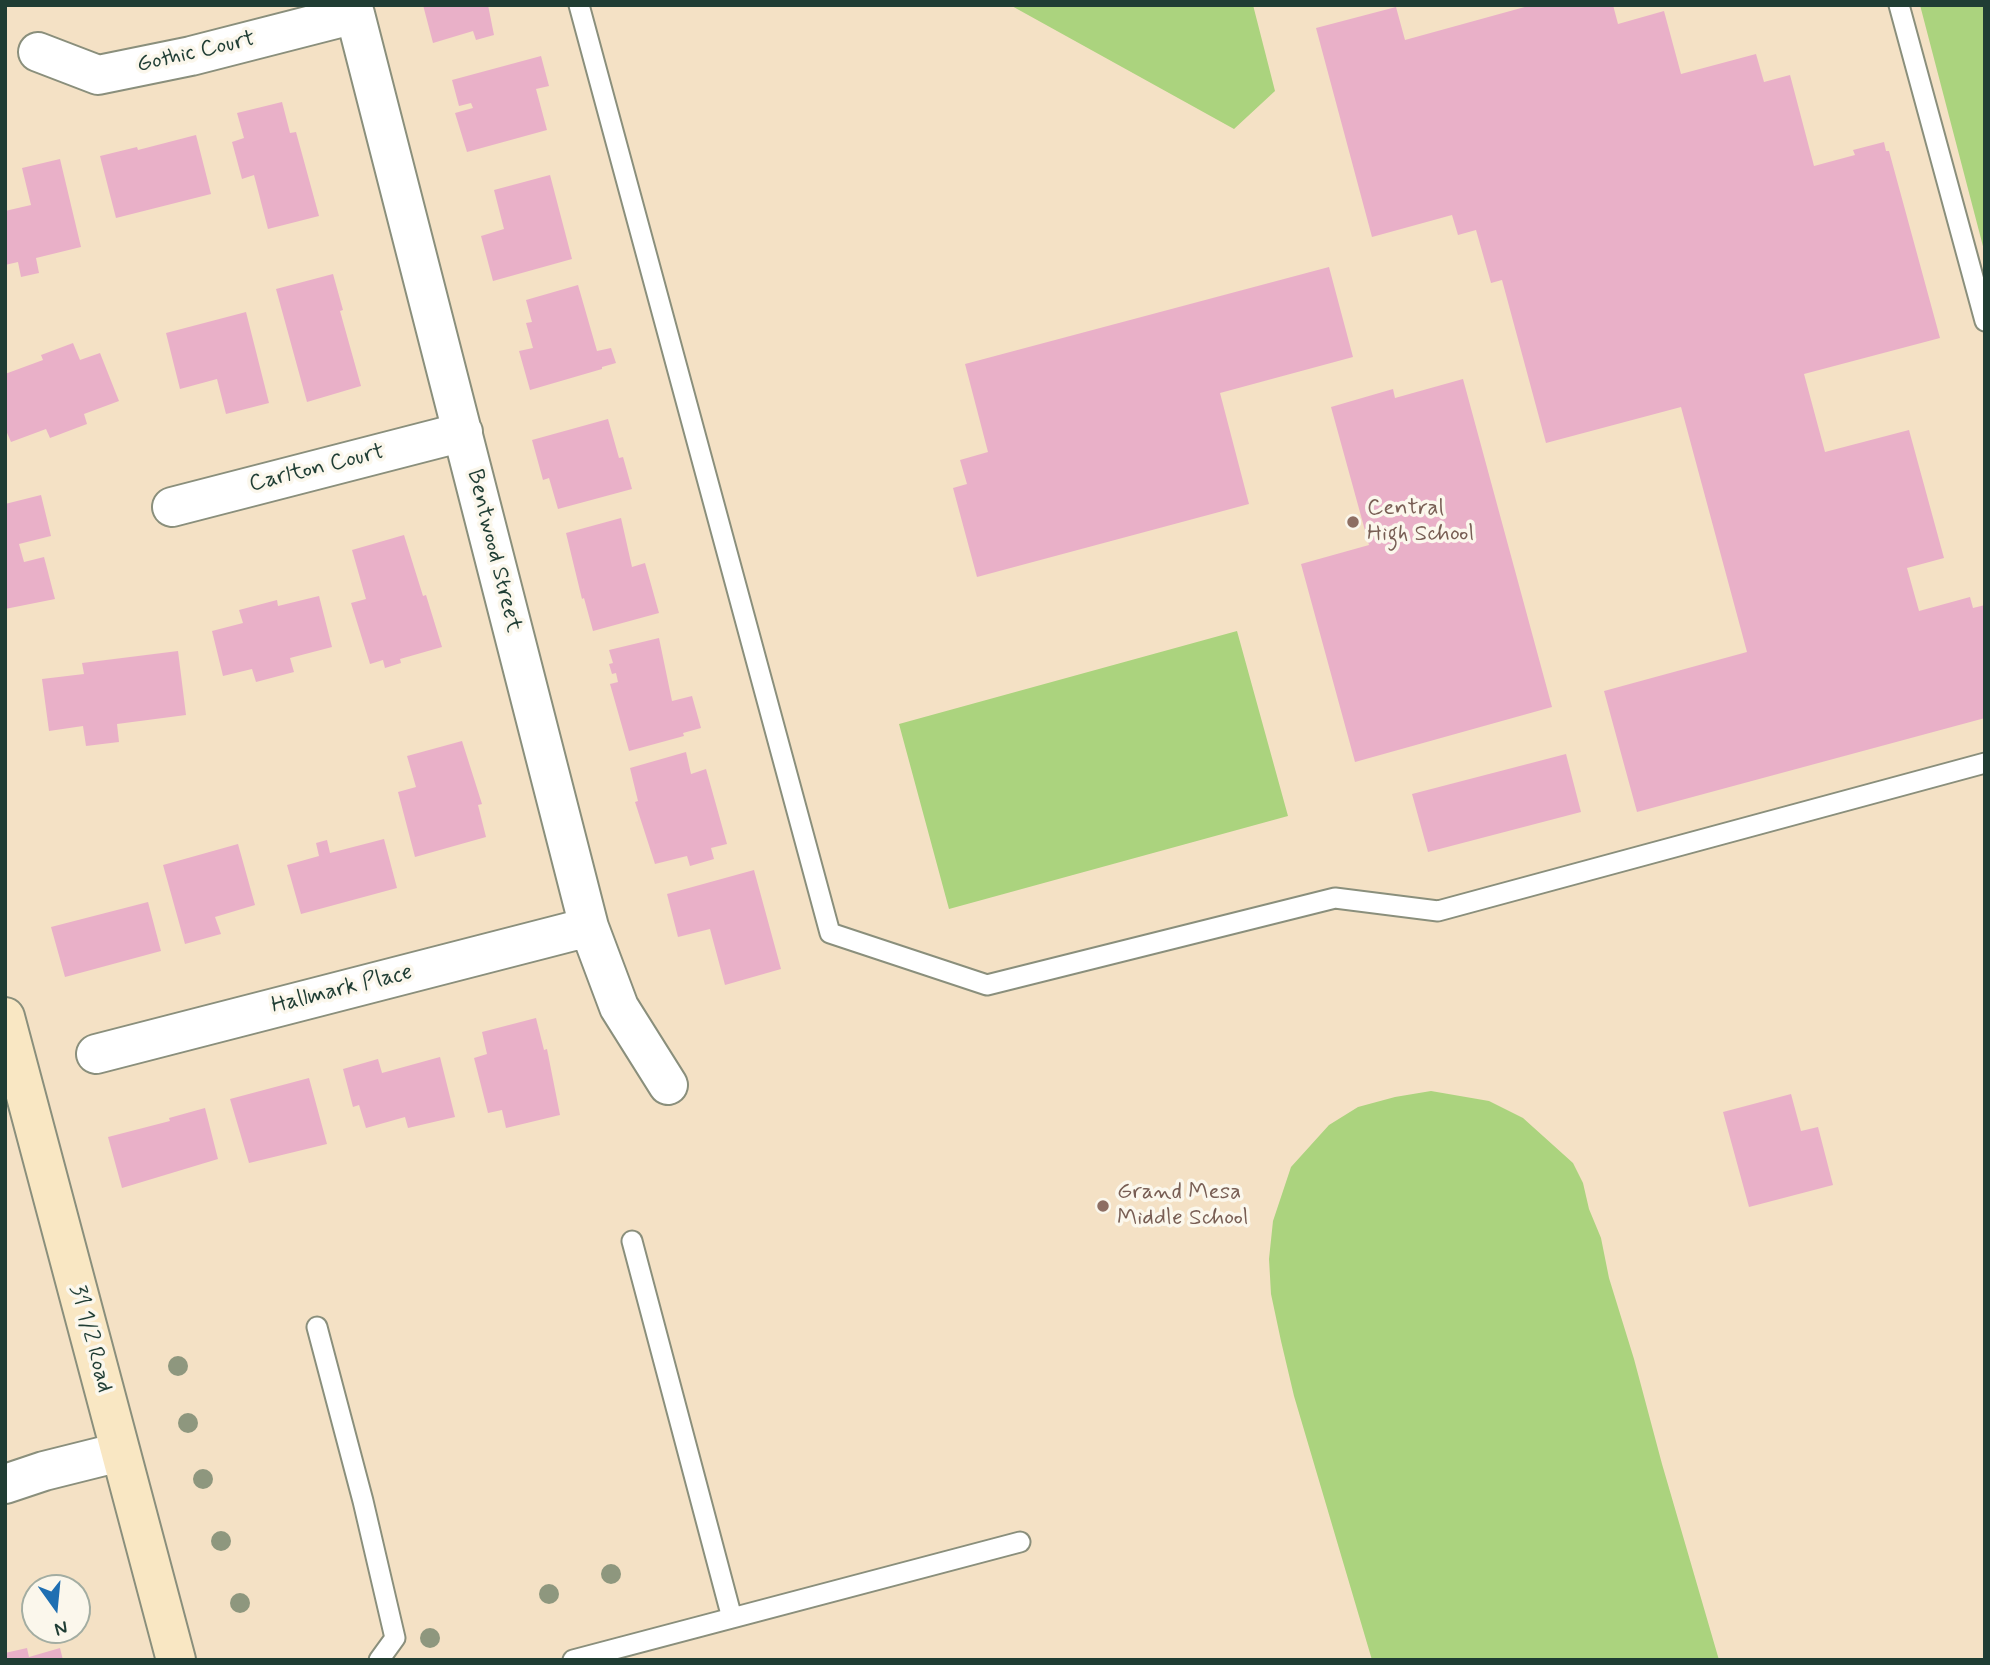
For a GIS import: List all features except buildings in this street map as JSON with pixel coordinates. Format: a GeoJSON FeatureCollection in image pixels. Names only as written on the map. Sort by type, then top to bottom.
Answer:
{"type":"FeatureCollection","features":[{"type":"Feature","properties":{"kind":"street","name":"Gothic Court"},"geometry":{"type":"LineString","coordinates":[[38,52],[98,75],[191,56],[351,10]]}},
{"type":"Feature","properties":{"kind":"street","name":"Bentwood Street"},"geometry":{"type":"LineString","coordinates":[[351,10],[463,432],[589,927],[619,1007],[668,1085]]}},
{"type":"Feature","properties":{"kind":"street","name":"Carlton Court"},"geometry":{"type":"LineString","coordinates":[[172,507],[463,432]]}},
{"type":"Feature","properties":{"kind":"street","name":"Hallmark Place"},"geometry":{"type":"LineString","coordinates":[[96,1054],[589,927]]}},
{"type":"Feature","properties":{"kind":"street","name":"31 1/2 Road"},"geometry":{"type":"LineString","coordinates":[[5,1017],[11,1064],[176,1660]]}},
{"type":"Feature","properties":{"kind":"street"},"geometry":{"type":"LineString","coordinates":[[5,1484],[120,1451]]}},
{"type":"Feature","properties":{"kind":"lane"},"geometry":{"type":"LineString","coordinates":[[579,5],[830,933],[987,985],[1335,898],[1438,911],[1985,763]]}},
{"type":"Feature","properties":{"kind":"lane"},"geometry":{"type":"LineString","coordinates":[[1899,5],[1985,321]]}},
{"type":"Feature","properties":{"kind":"lane"},"geometry":{"type":"LineString","coordinates":[[632,1241],[732,1618]]}},
{"type":"Feature","properties":{"kind":"lane"},"geometry":{"type":"LineString","coordinates":[[317,1327],[395,1638],[379,1660]]}},
{"type":"Feature","properties":{"kind":"lane"},"geometry":{"type":"LineString","coordinates":[[573,1660],[1020,1542]]}},
{"type":"Feature","properties":{"kind":"green space"},"geometry":{"type":"Polygon","coordinates":[[[1010,5],[1253,5],[1275,91],[1234,129],[1010,5]]]}},
{"type":"Feature","properties":{"kind":"green space"},"geometry":{"type":"Polygon","coordinates":[[[1920,5],[1985,5],[1985,254],[1920,5]]]}},
{"type":"Feature","properties":{"kind":"green space"},"geometry":{"type":"Polygon","coordinates":[[[1237,631],[1288,816],[949,909],[899,724],[1237,631]]]}},
{"type":"Feature","properties":{"kind":"green space"},"geometry":{"type":"Polygon","coordinates":[[[1431,1091],[1489,1101],[1523,1118],[1573,1163],[1583,1183],[1589,1209],[1601,1238],[1609,1278],[1719,1660],[1372,1660],[1294,1396],[1271,1294],[1269,1259],[1273,1221],[1291,1167],[1329,1125],[1358,1107],[1431,1091]]]}},
{"type":"Feature","properties":{"kind":"place","name":"Central High School"},"geometry":{"type":"Point","coordinates":[1353,522]}},
{"type":"Feature","properties":{"kind":"place","name":"Grand Mesa Middle School"},"geometry":{"type":"Point","coordinates":[1103,1206]}}]}
